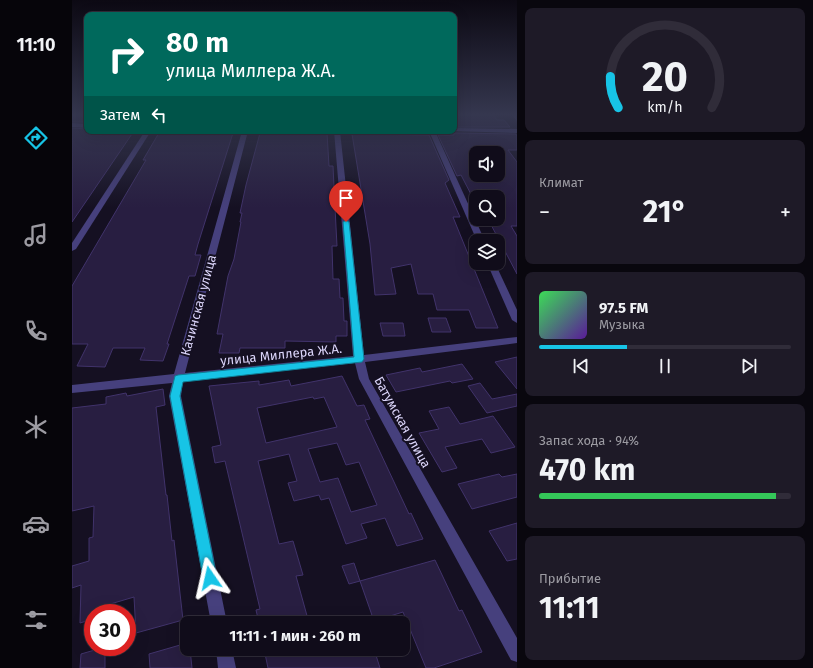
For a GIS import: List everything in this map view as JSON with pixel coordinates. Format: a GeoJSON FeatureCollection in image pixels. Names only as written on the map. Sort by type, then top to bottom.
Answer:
{"type":"FeatureCollection","features":[{"type":"Feature","properties":{"kind":"street"},"geometry":{"type":"LineString","coordinates":[[72,249],[139,145]]}},
{"type":"Feature","properties":{"kind":"street","name":"Качинская улица"},"geometry":{"type":"LineString","coordinates":[[218,616],[175,396],[178,379],[242,145]]}},
{"type":"Feature","properties":{"kind":"street","name":"Батумская улица"},"geometry":{"type":"LineString","coordinates":[[338,145],[359,359],[364,379],[517,654]]}},
{"type":"Feature","properties":{"kind":"street"},"geometry":{"type":"LineString","coordinates":[[438,145],[478,234]]}},
{"type":"Feature","properties":{"kind":"street"},"geometry":{"type":"LineString","coordinates":[[494,270],[517,320]]}},
{"type":"Feature","properties":{"kind":"street","name":"улица Миллера Ж.А."},"geometry":{"type":"LineString","coordinates":[[72,389],[178,379],[517,340]]}},
{"type":"Feature","properties":{"kind":"street"},"geometry":{"type":"LineString","coordinates":[[225,656],[227,668]]}},
{"type":"Feature","properties":{"kind":"building"},"geometry":{"type":"Polygon","coordinates":[[[72,145],[124,145],[72,222],[72,145]]]}},
{"type":"Feature","properties":{"kind":"building"},"geometry":{"type":"Polygon","coordinates":[[[152,145],[229,145],[195,255],[201,255],[195,276],[189,276],[163,361],[140,360],[145,348],[113,348],[105,367],[77,366],[88,344],[72,344],[72,286],[146,160],[143,160],[152,145]]]}},
{"type":"Feature","properties":{"kind":"building"},"geometry":{"type":"Polygon","coordinates":[[[257,145],[328,145],[329,166],[333,166],[337,246],[332,246],[333,279],[339,279],[340,298],[343,298],[344,321],[347,321],[347,336],[336,336],[336,342],[285,341],[285,348],[240,348],[239,353],[219,353],[223,334],[217,334],[228,276],[234,259],[241,222],[242,213],[240,213],[257,145]]]}},
{"type":"Feature","properties":{"kind":"building"},"geometry":{"type":"Polygon","coordinates":[[[354,145],[434,145],[449,180],[445,183],[460,217],[453,217],[469,256],[469,270],[474,270],[498,328],[476,328],[469,310],[437,310],[433,294],[418,294],[411,264],[391,268],[396,294],[375,295],[370,244],[354,145]]]}},
{"type":"Feature","properties":{"kind":"building"},"geometry":{"type":"Polygon","coordinates":[[[443,145],[517,145],[517,150],[508,150],[517,162],[517,226],[511,226],[517,236],[517,274],[505,251],[505,234],[496,234],[492,226],[505,226],[505,190],[469,190],[461,175],[457,176],[443,145]]]}},
{"type":"Feature","properties":{"kind":"building"},"geometry":{"type":"Polygon","coordinates":[[[428,318],[446,318],[451,332],[432,332],[428,318]]]}},
{"type":"Feature","properties":{"kind":"building"},"geometry":{"type":"Polygon","coordinates":[[[380,323],[403,323],[405,336],[383,336],[380,323]]]}},
{"type":"Feature","properties":{"kind":"building"},"geometry":{"type":"Polygon","coordinates":[[[517,357],[517,389],[495,362],[517,357]]]}},
{"type":"Feature","properties":{"kind":"building"},"geometry":{"type":"Polygon","coordinates":[[[462,364],[473,379],[452,383],[450,381],[396,392],[386,375],[420,368],[422,372],[462,364]]]}},
{"type":"Feature","properties":{"kind":"building"},"geometry":{"type":"Polygon","coordinates":[[[342,376],[357,406],[364,405],[370,419],[365,420],[409,514],[411,513],[423,539],[397,546],[385,518],[361,524],[367,538],[346,544],[329,498],[321,500],[319,495],[294,501],[288,483],[297,481],[289,454],[258,461],[279,544],[293,541],[303,575],[296,576],[307,616],[257,616],[256,610],[260,609],[225,461],[215,463],[212,447],[221,445],[209,386],[259,381],[259,385],[289,380],[291,386],[342,376]],[[313,397],[257,408],[266,443],[337,427],[324,397],[314,399],[313,397]],[[337,443],[308,449],[320,482],[338,478],[351,512],[377,505],[359,462],[346,465],[337,443]]]}},
{"type":"Feature","properties":{"kind":"building"},"geometry":{"type":"Polygon","coordinates":[[[480,383],[492,399],[517,394],[517,406],[487,413],[468,386],[480,383]]]}},
{"type":"Feature","properties":{"kind":"building"},"geometry":{"type":"Polygon","coordinates":[[[163,389],[165,405],[156,407],[183,616],[180,616],[180,621],[136,633],[136,604],[134,604],[134,597],[110,604],[84,604],[84,622],[80,623],[81,585],[72,588],[72,566],[89,561],[89,538],[93,537],[94,506],[72,511],[72,408],[106,404],[106,397],[126,393],[127,396],[163,389]]]}},
{"type":"Feature","properties":{"kind":"building"},"geometry":{"type":"Polygon","coordinates":[[[449,407],[460,424],[493,416],[515,447],[491,453],[482,439],[445,447],[457,468],[442,472],[419,433],[439,429],[429,411],[449,407]]]}},
{"type":"Feature","properties":{"kind":"building"},"geometry":{"type":"Polygon","coordinates":[[[499,474],[502,477],[517,474],[517,497],[472,509],[458,484],[499,474]]]}},
{"type":"Feature","properties":{"kind":"building"},"geometry":{"type":"Polygon","coordinates":[[[517,523],[517,559],[507,561],[489,531],[517,523]]]}},
{"type":"Feature","properties":{"kind":"building"},"geometry":{"type":"Polygon","coordinates":[[[435,560],[459,611],[462,610],[482,652],[434,668],[426,668],[410,629],[410,616],[405,616],[403,612],[390,616],[372,616],[360,581],[435,560]]]}},
{"type":"Feature","properties":{"kind":"building"},"geometry":{"type":"Polygon","coordinates":[[[354,563],[360,581],[349,584],[342,566],[354,563]]]}},
{"type":"Feature","properties":{"kind":"building"},"geometry":{"type":"Polygon","coordinates":[[[180,645],[180,656],[191,656],[192,668],[150,668],[149,654],[180,645]]]}},
{"type":"Feature","properties":{"kind":"building"},"geometry":{"type":"Polygon","coordinates":[[[84,653],[84,656],[105,656],[105,668],[80,668],[81,654],[84,653]]]}},
{"type":"Feature","properties":{"kind":"building"},"geometry":{"type":"Polygon","coordinates":[[[265,656],[376,656],[380,668],[268,668],[265,656]]]}},
{"type":"Feature","properties":{"kind":"route"},"geometry":{"type":"LineString","coordinates":[[210,578],[175,396],[178,379],[359,359],[346,222]]}}]}
